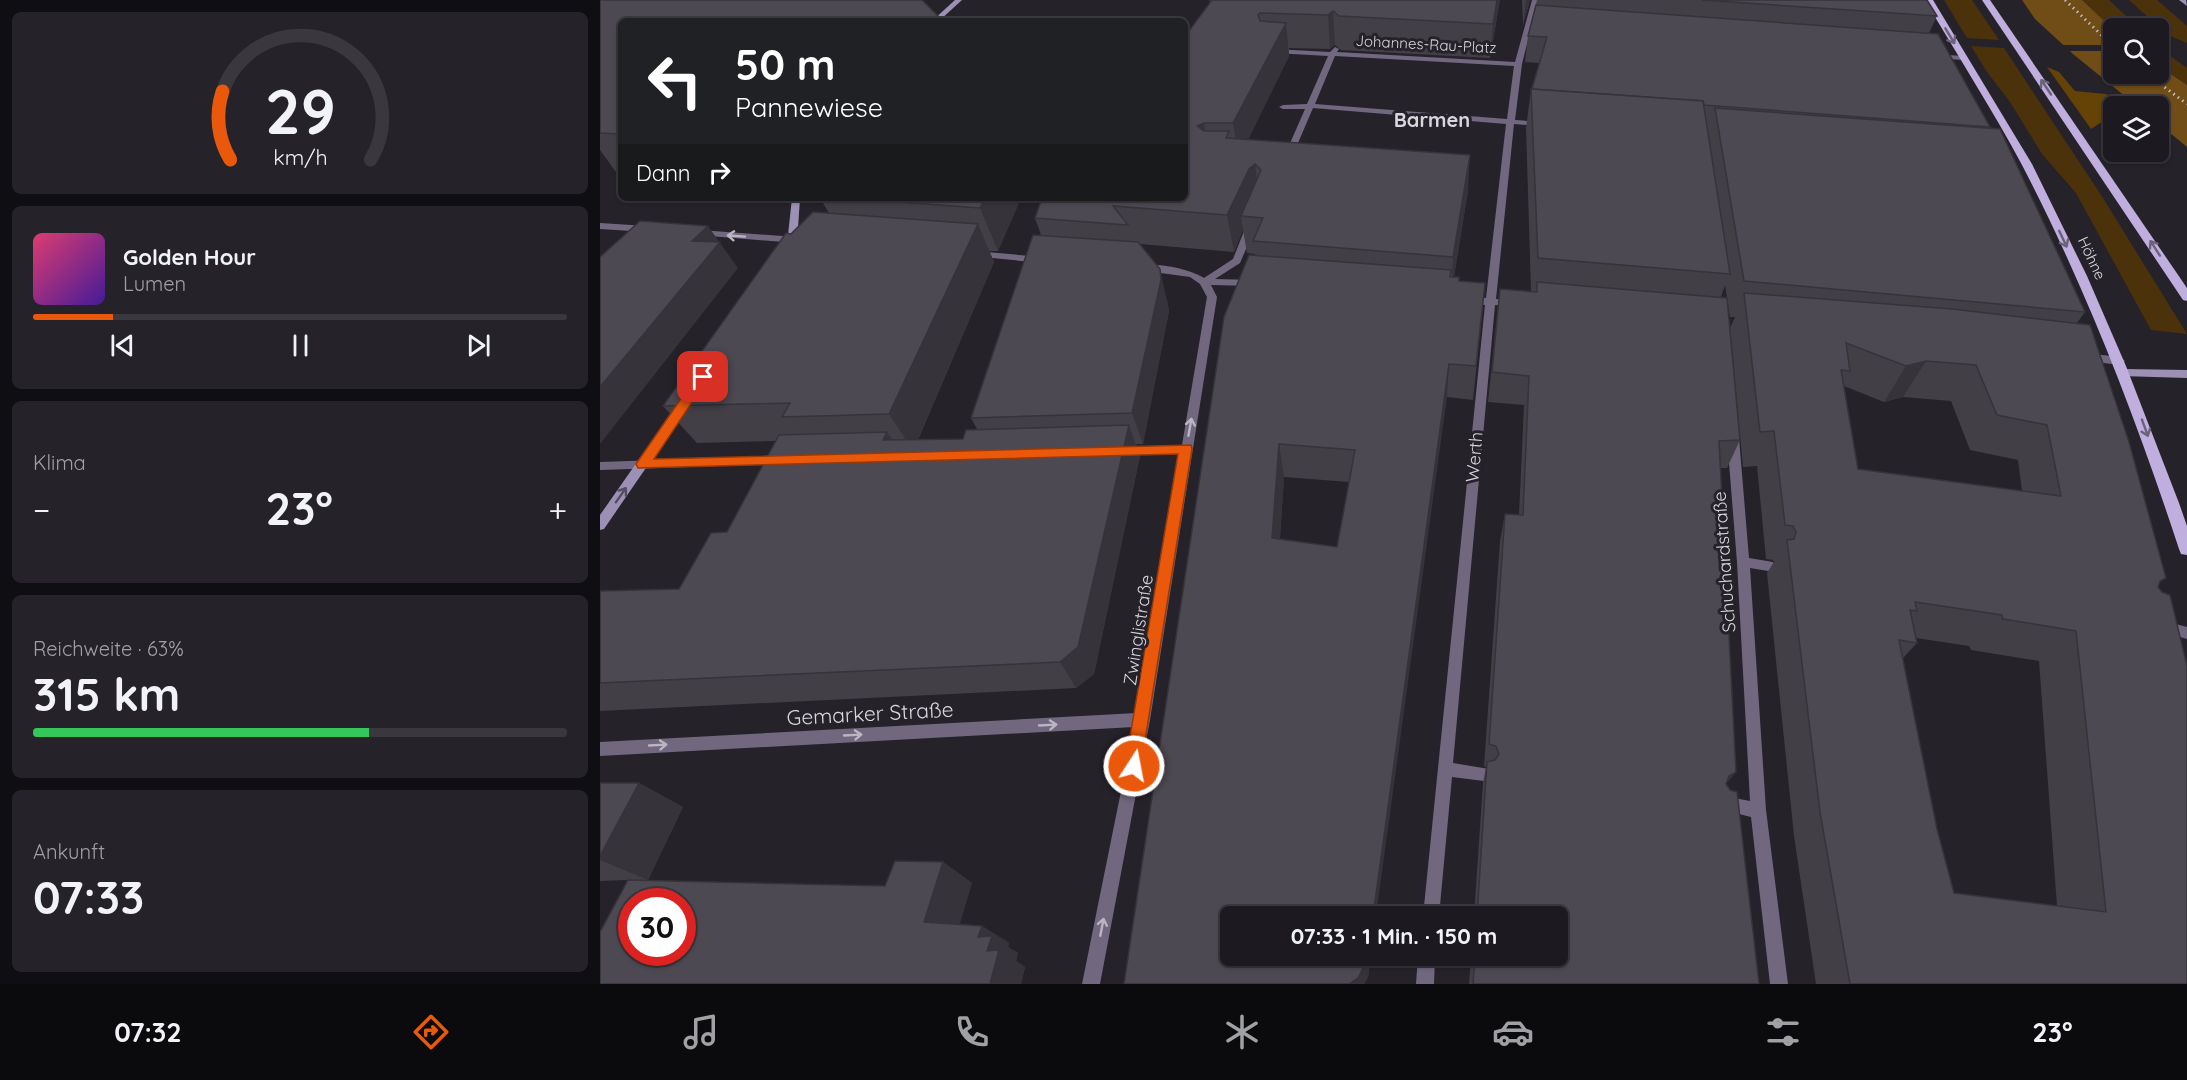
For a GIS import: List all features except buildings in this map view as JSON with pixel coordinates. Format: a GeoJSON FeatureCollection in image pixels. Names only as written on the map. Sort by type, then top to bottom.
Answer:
{"type":"FeatureCollection","features":[{"type":"Feature","properties":{"kind":"main road"},"geometry":{"type":"LineString","coordinates":[[938,18],[959,0]]}},
{"type":"Feature","properties":{"kind":"main road","name":"Höhne"},"geometry":{"type":"LineString","coordinates":[[1929,0],[1963,58],[2018,162],[2043,196],[2122,367],[2187,549]]}},
{"type":"Feature","properties":{"kind":"main road"},"geometry":{"type":"LineString","coordinates":[[1986,0],[2187,297]]}},
{"type":"Feature","properties":{"kind":"main road"},"geometry":{"type":"LineString","coordinates":[[2182,0],[2187,4]]}},
{"type":"Feature","properties":{"kind":"main road"},"geometry":{"type":"LineString","coordinates":[[785,257],[799,241],[796,201]]}},
{"type":"Feature","properties":{"kind":"main road"},"geometry":{"type":"LineString","coordinates":[[2122,367],[2187,374]]}},
{"type":"Feature","properties":{"kind":"main road"},"geometry":{"type":"LineString","coordinates":[[600,525],[692,394]]}},
{"type":"Feature","properties":{"kind":"street","name":"Werth"},"geometry":{"type":"LineString","coordinates":[[1432,906],[1489,302],[1518,64],[1533,26],[1535,0]]}},
{"type":"Feature","properties":{"kind":"street","name":"Johannes-Rau-Platz"},"geometry":{"type":"LineString","coordinates":[[1275,163],[1284,166],[1335,49]]}},
{"type":"Feature","properties":{"kind":"street","name":"Johannes-Rau-Platz"},"geometry":{"type":"LineString","coordinates":[[1267,51],[1518,64]]}},
{"type":"Feature","properties":{"kind":"street"},"geometry":{"type":"LineString","coordinates":[[1928,55],[1963,58]]}},
{"type":"Feature","properties":{"kind":"street"},"geometry":{"type":"LineString","coordinates":[[1283,107],[1311,106],[1545,124]]}},
{"type":"Feature","properties":{"kind":"street"},"geometry":{"type":"LineString","coordinates":[[1204,282],[1237,261],[1255,217]]}},
{"type":"Feature","properties":{"kind":"street"},"geometry":{"type":"LineString","coordinates":[[600,226],[658,230]]}},
{"type":"Feature","properties":{"kind":"street"},"geometry":{"type":"LineString","coordinates":[[693,233],[799,241]]}},
{"type":"Feature","properties":{"kind":"street"},"geometry":{"type":"LineString","coordinates":[[970,254],[1052,261]]}},
{"type":"Feature","properties":{"kind":"street"},"geometry":{"type":"LineString","coordinates":[[1135,267],[1170,270],[1193,275],[1204,282],[1262,284]]}},
{"type":"Feature","properties":{"kind":"street","name":"Zwinglistraße"},"geometry":{"type":"LineString","coordinates":[[1091,984],[1143,720],[1212,297],[1204,282]]}},
{"type":"Feature","properties":{"kind":"street"},"geometry":{"type":"LineString","coordinates":[[1453,299],[1524,305]]}},
{"type":"Feature","properties":{"kind":"street"},"geometry":{"type":"LineString","coordinates":[[2072,356],[2122,367]]}},
{"type":"Feature","properties":{"kind":"street","name":"Schuchardstraße"},"geometry":{"type":"LineString","coordinates":[[1732,430],[1743,562],[1758,810],[1779,984]]}},
{"type":"Feature","properties":{"kind":"street"},"geometry":{"type":"LineString","coordinates":[[1115,451],[1186,449]]}},
{"type":"Feature","properties":{"kind":"street"},"geometry":{"type":"LineString","coordinates":[[600,466],[796,460]]}},
{"type":"Feature","properties":{"kind":"street"},"geometry":{"type":"LineString","coordinates":[[1743,562],[1768,566]]}},
{"type":"Feature","properties":{"kind":"street"},"geometry":{"type":"LineString","coordinates":[[2147,623],[2187,633]]}},
{"type":"Feature","properties":{"kind":"street","name":"Gemarker Straße"},"geometry":{"type":"LineString","coordinates":[[600,748],[1143,720]]}},
{"type":"Feature","properties":{"kind":"street"},"geometry":{"type":"LineString","coordinates":[[1446,770],[1484,774]]}},
{"type":"Feature","properties":{"kind":"street"},"geometry":{"type":"LineString","coordinates":[[1719,803],[1758,810]]}},
{"type":"Feature","properties":{"kind":"street"},"geometry":{"type":"LineString","coordinates":[[1425,984],[1427,966]]}},
{"type":"Feature","properties":{"kind":"shaded area"},"geometry":{"type":"Polygon","coordinates":[[[1944,0],[1972,0],[1999,40],[1967,38],[1944,0]]]}},
{"type":"Feature","properties":{"kind":"shaded area"},"geometry":{"type":"Polygon","coordinates":[[[2022,0],[2082,0],[2103,20],[2103,78],[2073,54],[2035,19],[2022,0]]]}},
{"type":"Feature","properties":{"kind":"shaded area"},"geometry":{"type":"Polygon","coordinates":[[[2082,0],[2109,0],[2128,18],[2103,20],[2082,0]]]}},
{"type":"Feature","properties":{"kind":"shaded area"},"geometry":{"type":"Polygon","coordinates":[[[2129,0],[2157,0],[2187,26],[2187,43],[2169,35],[2169,18],[2149,18],[2129,0]]]}},
{"type":"Feature","properties":{"kind":"shaded area"},"geometry":{"type":"Polygon","coordinates":[[[1971,46],[2004,48],[2103,198],[2187,334],[2151,330],[2076,193],[2042,154],[2010,102],[1971,46]]]}},
{"type":"Feature","properties":{"kind":"shaded area"},"geometry":{"type":"Polygon","coordinates":[[[2169,55],[2187,68],[2187,85],[2169,73],[2169,55]]]}},
{"type":"Feature","properties":{"kind":"shaded area"},"geometry":{"type":"Polygon","coordinates":[[[2047,67],[2059,72],[2075,91],[2108,96],[2103,96],[2103,121],[2091,129],[2047,67]]]}},
{"type":"Feature","properties":{"kind":"shaded area"},"geometry":{"type":"Polygon","coordinates":[[[2169,73],[2187,85],[2187,147],[2169,132],[2169,96],[2125,96],[2110,84],[2169,84],[2169,73]]]}},
{"type":"Feature","properties":{"kind":"pier"},"geometry":{"type":"Polygon","coordinates":[[[2058,45],[2103,45],[2103,51],[2065,51],[2058,45]]]}},
{"type":"Feature","properties":{"kind":"railway"},"geometry":{"type":"LineString","coordinates":[[2065,0],[2103,36]]}},
{"type":"Feature","properties":{"kind":"railway"},"geometry":{"type":"LineString","coordinates":[[2160,84],[2187,104]]}},
{"type":"Feature","properties":{"kind":"district","name":"Barmen"},"geometry":{"type":"Point","coordinates":[1432,119]}},
{"type":"Feature","properties":{"kind":"route"},"geometry":{"type":"LineString","coordinates":[[703,377],[643,464],[1186,449],[1134,766]]}}]}
